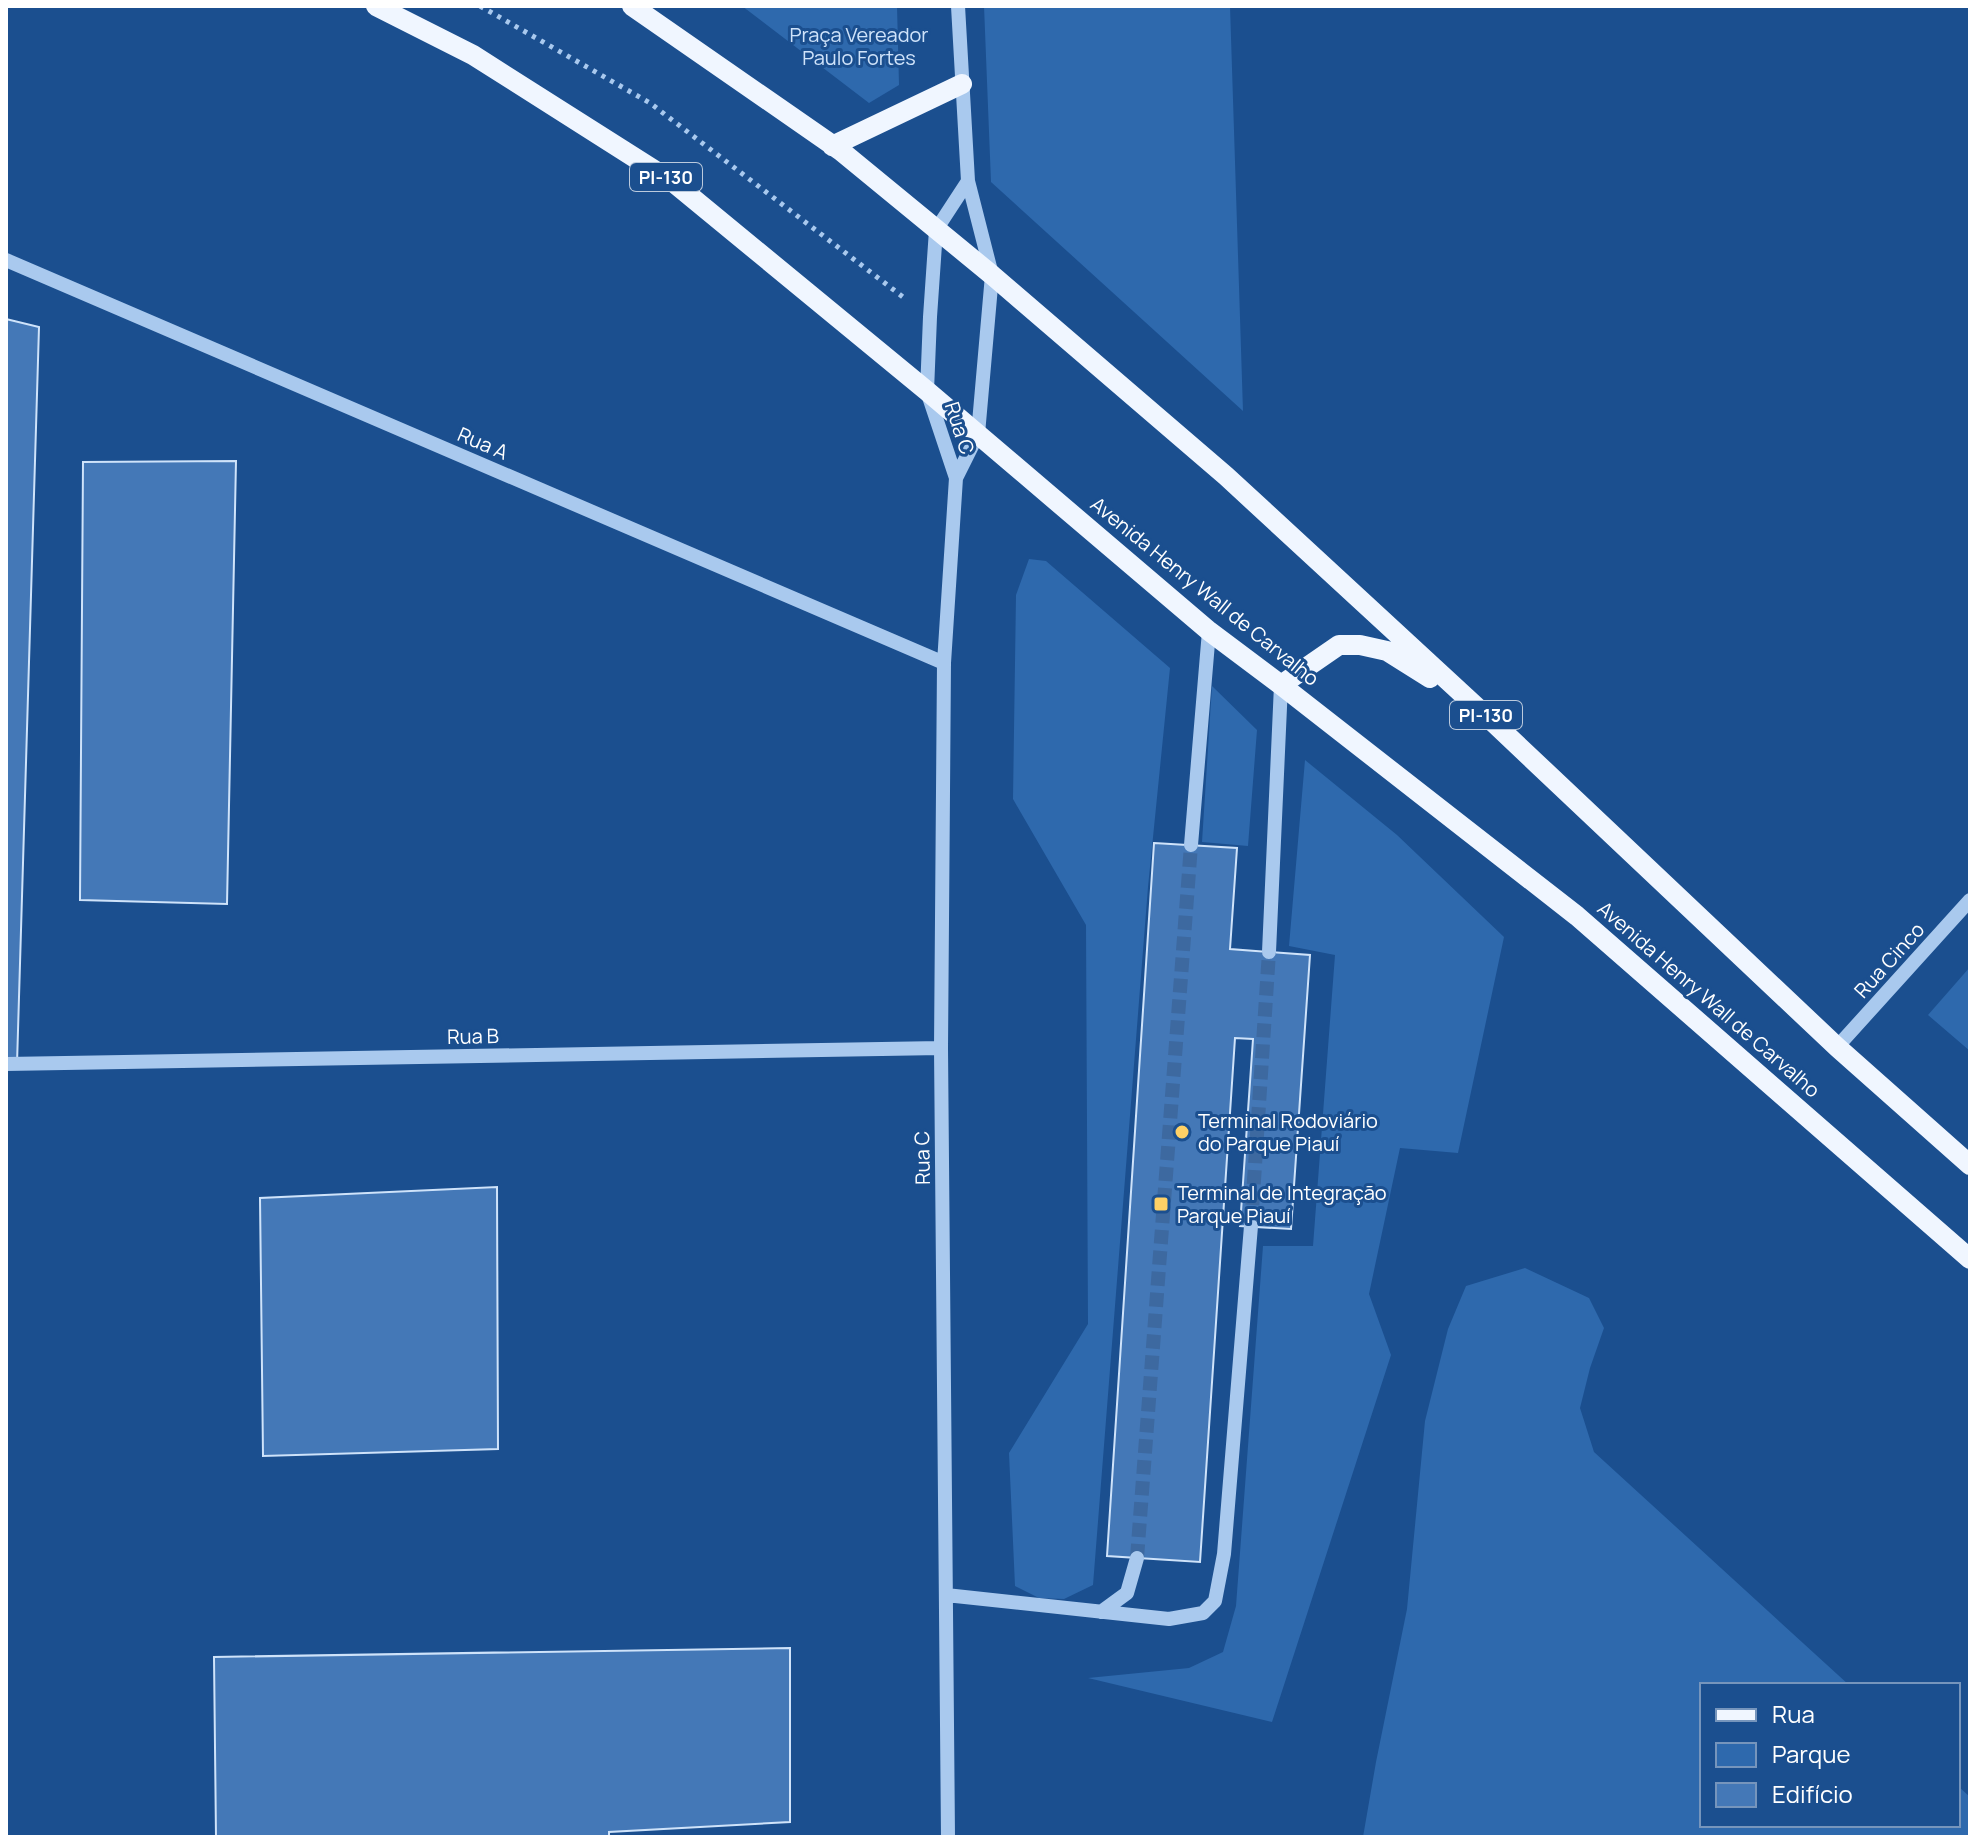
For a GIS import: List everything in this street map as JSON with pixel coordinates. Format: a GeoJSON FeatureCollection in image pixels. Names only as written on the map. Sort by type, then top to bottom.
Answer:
{"type":"FeatureCollection","features":[{"type":"Feature","properties":{"kind":"main road","name":"Avenida Henry Wall de Carvalho"},"geometry":{"type":"LineString","coordinates":[[376,6],[473,55],[673,182],[927,391],[1209,631],[1577,916],[1970,1259]]}},
{"type":"Feature","properties":{"kind":"main road","name":"PI-130"},"geometry":{"type":"LineString","coordinates":[[632,6],[832,146],[992,275],[1226,476],[1495,724],[1837,1047],[1970,1165]]}},
{"type":"Feature","properties":{"kind":"main road"},"geometry":{"type":"LineString","coordinates":[[832,146],[962,84]]}},
{"type":"Feature","properties":{"kind":"main road"},"geometry":{"type":"LineString","coordinates":[[1281,685],[1339,645],[1360,645],[1387,651],[1412,665],[1495,724]]}},
{"type":"Feature","properties":{"kind":"street"},"geometry":{"type":"LineString","coordinates":[[958,6],[968,181],[992,275],[978,434]]}},
{"type":"Feature","properties":{"kind":"street"},"geometry":{"type":"LineString","coordinates":[[927,391],[936,230],[968,181]]}},
{"type":"Feature","properties":{"kind":"street","name":"Rua A"},"geometry":{"type":"LineString","coordinates":[[6,260],[944,663]]}},
{"type":"Feature","properties":{"kind":"street","name":"Rua C"},"geometry":{"type":"LineString","coordinates":[[927,391],[956,478],[944,663],[941,1048],[948,1837]]}},
{"type":"Feature","properties":{"kind":"street","name":"Rua C"},"geometry":{"type":"LineString","coordinates":[[956,478],[978,434]]}},
{"type":"Feature","properties":{"kind":"street"},"geometry":{"type":"LineString","coordinates":[[1191,845],[1209,631]]}},
{"type":"Feature","properties":{"kind":"street"},"geometry":{"type":"LineString","coordinates":[[1269,952],[1281,685]]}},
{"type":"Feature","properties":{"kind":"street","name":"Rua Cinco"},"geometry":{"type":"LineString","coordinates":[[1837,1047],[1970,900]]}},
{"type":"Feature","properties":{"kind":"street","name":"Rua B"},"geometry":{"type":"LineString","coordinates":[[6,1064],[941,1048]]}},
{"type":"Feature","properties":{"kind":"street"},"geometry":{"type":"LineString","coordinates":[[946,1595],[1169,1619],[1203,1613],[1215,1601],[1224,1554],[1251,1226]]}},
{"type":"Feature","properties":{"kind":"street"},"geometry":{"type":"LineString","coordinates":[[1101,1612],[1127,1593],[1137,1558]]}},
{"type":"Feature","properties":{"kind":"path"},"geometry":{"type":"LineString","coordinates":[[480,6],[650,103],[930,317]]}},
{"type":"Feature","properties":{"kind":"green space","name":"Praça Vereador Paulo Fortes"},"geometry":{"type":"Polygon","coordinates":[[[742,6],[897,6],[899,85],[869,103],[742,6]]]}},
{"type":"Feature","properties":{"kind":"green space"},"geometry":{"type":"Polygon","coordinates":[[[984,6],[1230,6],[1243,411],[991,182],[984,6]]]}},
{"type":"Feature","properties":{"kind":"green space"},"geometry":{"type":"Polygon","coordinates":[[[1029,559],[1046,561],[1170,668],[1148,887],[1093,1585],[1064,1599],[1039,1598],[1015,1586],[1009,1453],[1088,1324],[1086,925],[1013,799],[1016,595],[1029,559]]]}},
{"type":"Feature","properties":{"kind":"green space"},"geometry":{"type":"Polygon","coordinates":[[[1212,686],[1257,730],[1248,846],[1202,842],[1212,686]]]}},
{"type":"Feature","properties":{"kind":"green space"},"geometry":{"type":"Polygon","coordinates":[[[1305,760],[1397,835],[1504,937],[1458,1153],[1400,1148],[1369,1294],[1391,1355],[1272,1722],[1088,1678],[1189,1668],[1223,1652],[1236,1606],[1263,1246],[1313,1246],[1335,955],[1289,946],[1305,760]]]}},
{"type":"Feature","properties":{"kind":"green space"},"geometry":{"type":"Polygon","coordinates":[[[1970,967],[1970,1051],[1928,1015],[1970,967]]]}},
{"type":"Feature","properties":{"kind":"green space"},"geometry":{"type":"Polygon","coordinates":[[[1525,1268],[1589,1298],[1604,1328],[1580,1408],[1594,1452],[1847,1683],[1700,1683],[1700,1827],[1960,1827],[1960,1788],[1970,1797],[1970,1837],[1363,1837],[1407,1609],[1425,1421],[1448,1329],[1466,1286],[1525,1268]]]}},
{"type":"Feature","properties":{"kind":"building"},"geometry":{"type":"Polygon","coordinates":[[[6,319],[39,327],[17,1064],[6,1064],[6,319]]]}},
{"type":"Feature","properties":{"kind":"building"},"geometry":{"type":"Polygon","coordinates":[[[236,461],[227,904],[80,900],[83,462],[236,461]]]}},
{"type":"Feature","properties":{"kind":"building","name":"Terminal Rodoviário do Parque Piauí"},"geometry":{"type":"Polygon","coordinates":[[[1154,843],[1237,848],[1230,949],[1310,955],[1291,1229],[1240,1226],[1253,1039],[1235,1038],[1200,1562],[1107,1556],[1154,843]]]}},
{"type":"Feature","properties":{"kind":"building"},"geometry":{"type":"Polygon","coordinates":[[[497,1187],[498,1449],[263,1456],[260,1198],[497,1187]]]}},
{"type":"Feature","properties":{"kind":"building"},"geometry":{"type":"Polygon","coordinates":[[[790,1648],[790,1822],[609,1832],[609,1837],[216,1837],[214,1657],[790,1648]]]}},
{"type":"Feature","properties":{"kind":"tunnel"},"geometry":{"type":"LineString","coordinates":[[1137,1558],[1191,845]]}},
{"type":"Feature","properties":{"kind":"tunnel"},"geometry":{"type":"LineString","coordinates":[[1251,1226],[1269,952]]}},
{"type":"Feature","properties":{"kind":"place","name":"Terminal Rodoviário do Parque Piauí"},"geometry":{"type":"Point","coordinates":[1182,1132]}},
{"type":"Feature","properties":{"kind":"place","name":"Terminal de Integração Parque Piauí"},"geometry":{"type":"Point","coordinates":[1161,1204]}}]}
